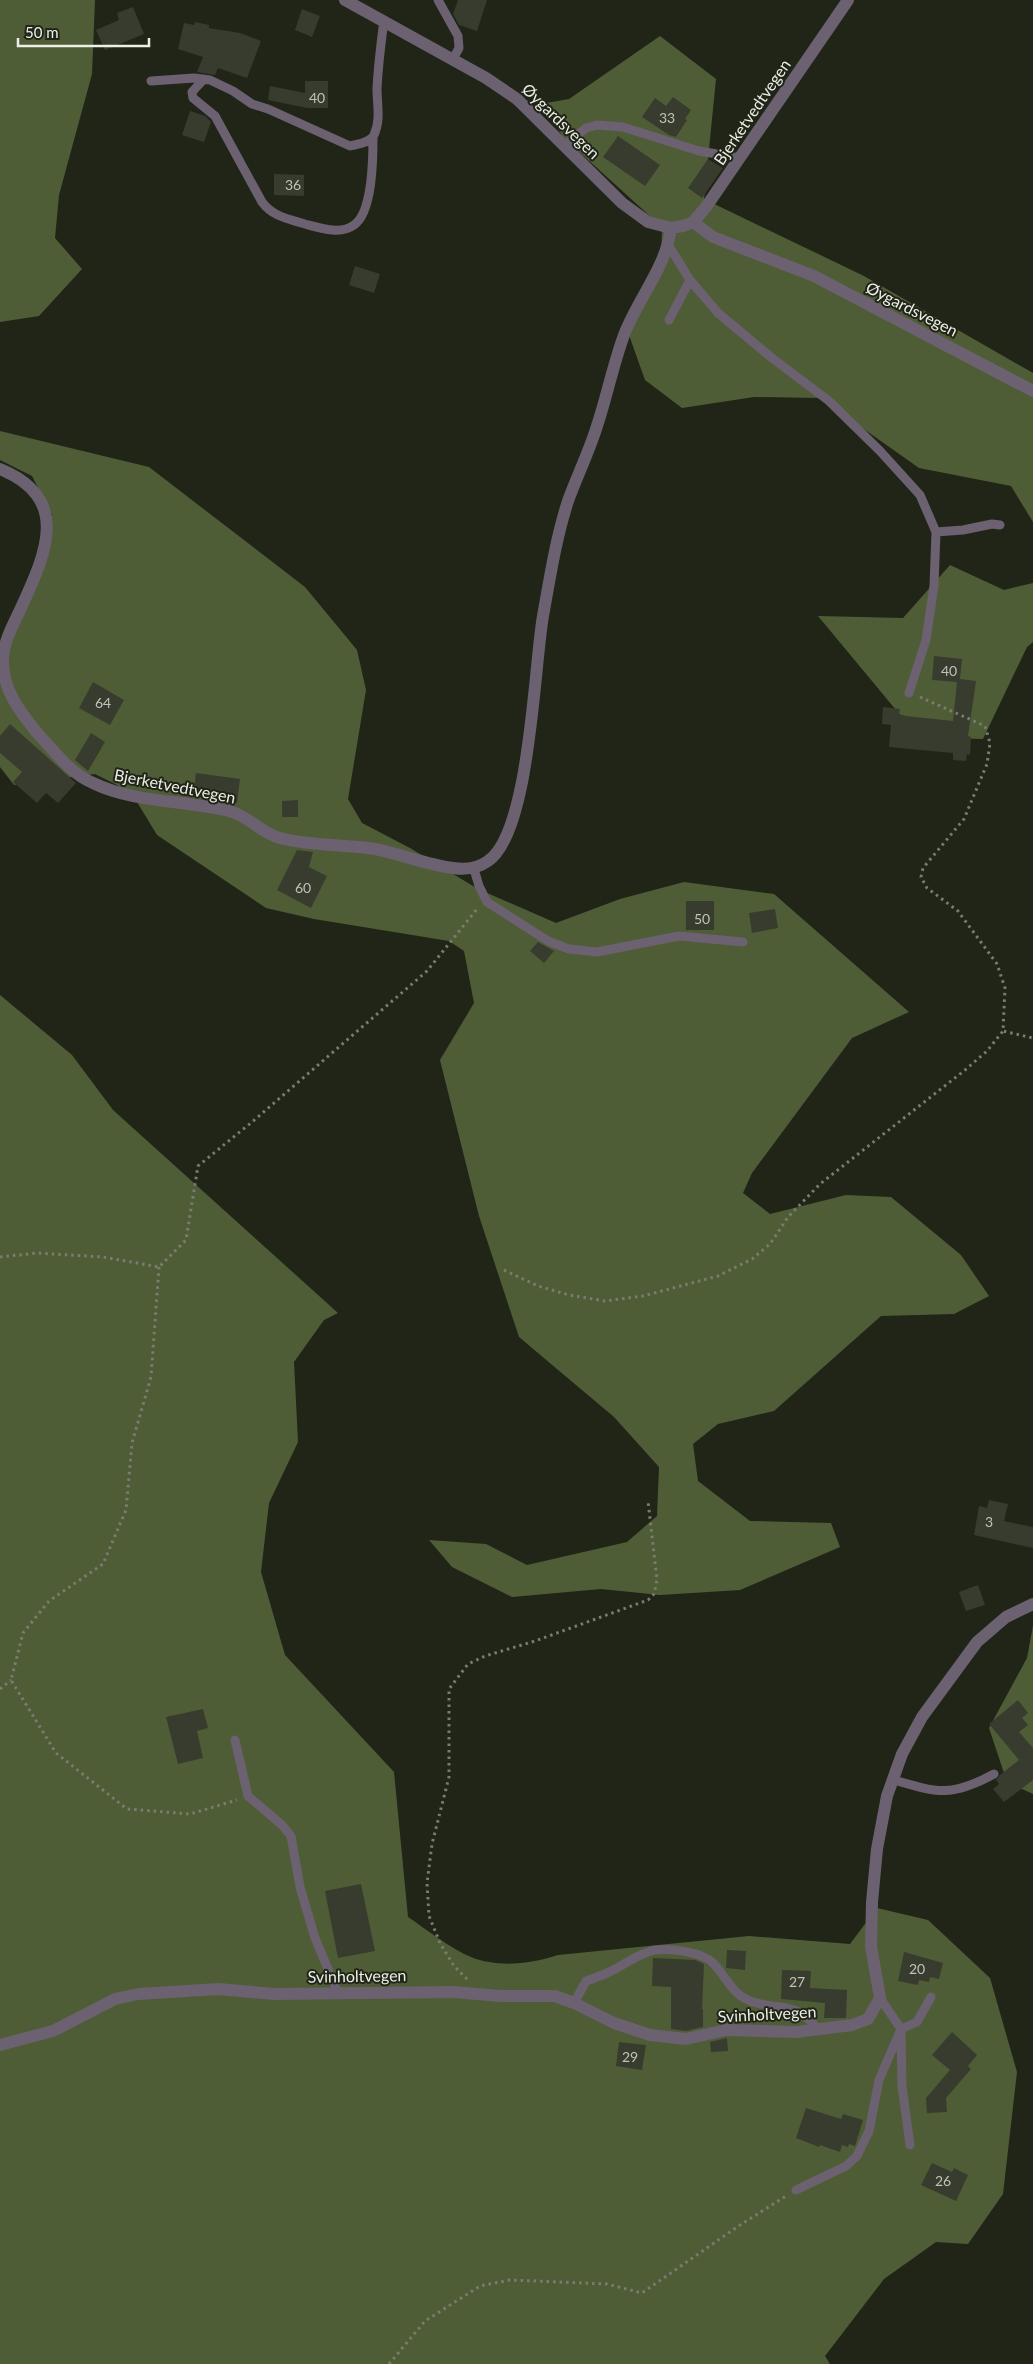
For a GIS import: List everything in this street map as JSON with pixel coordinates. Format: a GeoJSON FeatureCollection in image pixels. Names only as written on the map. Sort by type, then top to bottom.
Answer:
{"type":"FeatureCollection","features":[{"type":"Feature","properties":{"kind":"street","name":"Øygardsvegen"},"geometry":{"type":"LineString","coordinates":[[345,0],[453,59],[517,99],[622,203],[648,222],[670,228]]}},
{"type":"Feature","properties":{"kind":"street","name":"Bjerketvedtvegen"},"geometry":{"type":"LineString","coordinates":[[693,222],[706,208],[848,0]]}},
{"type":"Feature","properties":{"kind":"street","name":"Øygardsvegen"},"geometry":{"type":"LineString","coordinates":[[693,222],[712,236],[814,276],[1033,391]]}},
{"type":"Feature","properties":{"kind":"street"},"geometry":{"type":"LineString","coordinates":[[474,869],[490,860],[500,850],[512,824],[534,699],[542,621],[555,548],[568,500],[589,452],[625,332],[669,246],[670,228],[693,222]]}},
{"type":"Feature","properties":{"kind":"street","name":"Bjerketvedtvegen"},"geometry":{"type":"LineString","coordinates":[[0,469],[18,476],[36,493],[48,514],[46,536],[39,566],[7,638],[3,657],[6,683],[14,705],[76,775],[114,792],[230,811],[249,818],[263,830],[279,838],[375,850],[452,868],[474,869]]}},
{"type":"Feature","properties":{"kind":"street"},"geometry":{"type":"LineString","coordinates":[[880,1998],[870,1946],[872,1902],[877,1849],[887,1796],[902,1754],[922,1717],[977,1642],[1006,1617],[1033,1604]]}},
{"type":"Feature","properties":{"kind":"street","name":"Svinholtvegen"},"geometry":{"type":"LineString","coordinates":[[0,2045],[53,2031],[116,1999],[138,1994],[218,1989],[274,1994],[453,1992],[484,1995],[554,1996],[641,2032],[686,2040],[726,2030],[797,2032],[852,2025],[868,2019],[880,1998]]}},
{"type":"Feature","properties":{"kind":"lane"},"geometry":{"type":"LineString","coordinates":[[438,0],[458,36],[459,48],[453,59]]}},
{"type":"Feature","properties":{"kind":"lane"},"geometry":{"type":"LineString","coordinates":[[204,79],[192,92],[193,98],[215,116],[267,210],[279,216],[324,229],[338,230],[354,226],[362,215],[374,166],[373,136],[379,114],[379,63],[384,20]]}},
{"type":"Feature","properties":{"kind":"lane"},"geometry":{"type":"LineString","coordinates":[[151,80],[204,79],[233,91],[252,104],[268,109],[350,146],[364,142],[373,136]]}},
{"type":"Feature","properties":{"kind":"lane"},"geometry":{"type":"LineString","coordinates":[[565,145],[586,128],[597,125],[623,127],[699,151],[740,158]]}},
{"type":"Feature","properties":{"kind":"lane"},"geometry":{"type":"LineString","coordinates":[[669,246],[690,280],[718,313],[772,358],[830,401],[880,451],[920,495],[936,532],[934,586],[926,640],[909,693]]}},
{"type":"Feature","properties":{"kind":"lane"},"geometry":{"type":"LineString","coordinates":[[669,320],[690,280]]}},
{"type":"Feature","properties":{"kind":"lane"},"geometry":{"type":"LineString","coordinates":[[936,532],[963,530],[992,524],[1000,525]]}},
{"type":"Feature","properties":{"kind":"lane"},"geometry":{"type":"LineString","coordinates":[[474,869],[479,886],[486,899],[498,909],[548,941],[569,949],[597,952],[679,936],[743,942]]}},
{"type":"Feature","properties":{"kind":"lane"},"geometry":{"type":"LineString","coordinates":[[235,1740],[248,1796],[282,1825],[291,1836],[300,1887],[315,1938],[338,1993]]}},
{"type":"Feature","properties":{"kind":"lane"},"geometry":{"type":"LineString","coordinates":[[894,1780],[930,1791],[955,1791],[972,1787],[994,1774]]}},
{"type":"Feature","properties":{"kind":"lane"},"geometry":{"type":"LineString","coordinates":[[574,2003],[586,1981],[608,1973],[638,1957],[655,1950],[687,1952],[702,1955],[714,1963],[732,1990],[752,2002],[795,2009],[807,2016],[817,2028]]}},
{"type":"Feature","properties":{"kind":"lane"},"geometry":{"type":"LineString","coordinates":[[796,2190],[846,2166],[857,2156],[869,2131],[879,2080],[901,2029],[917,2022],[931,1997]]}},
{"type":"Feature","properties":{"kind":"lane"},"geometry":{"type":"LineString","coordinates":[[880,1998],[901,2029],[902,2086],[910,2145]]}},
{"type":"Feature","properties":{"kind":"path"},"geometry":{"type":"LineString","coordinates":[[504,1270],[546,1288],[569,1295],[605,1301],[643,1296],[718,1276],[752,1259],[770,1244],[788,1217],[820,1184],[965,1070],[987,1051],[1003,1031],[1005,988],[997,964],[958,911],[927,888],[921,877],[923,868],[964,819],[987,764],[990,743],[985,726],[909,693]]}},
{"type":"Feature","properties":{"kind":"path"},"geometry":{"type":"LineString","coordinates":[[0,1689],[11,1680],[23,1633],[50,1601],[103,1564],[126,1510],[132,1443],[151,1377],[160,1267],[186,1240],[198,1166],[252,1122],[427,971],[486,899]]}},
{"type":"Feature","properties":{"kind":"path"},"geometry":{"type":"LineString","coordinates":[[1003,1031],[1033,1038]]}},
{"type":"Feature","properties":{"kind":"path"},"geometry":{"type":"LineString","coordinates":[[0,1258],[37,1253],[103,1258],[160,1267]]}},
{"type":"Feature","properties":{"kind":"path"},"geometry":{"type":"LineString","coordinates":[[484,1995],[454,1966],[440,1943],[429,1916],[427,1883],[432,1844],[449,1776],[449,1689],[468,1664],[486,1656],[535,1641],[648,1600],[654,1594],[657,1580],[648,1501]]}},
{"type":"Feature","properties":{"kind":"path"},"geometry":{"type":"LineString","coordinates":[[11,1680],[56,1753],[127,1809],[190,1814],[248,1796]]}},
{"type":"Feature","properties":{"kind":"path"},"geometry":{"type":"LineString","coordinates":[[389,2364],[425,2322],[480,2286],[510,2280],[607,2284],[642,2293],[737,2227],[796,2190]]}},
{"type":"Feature","properties":{"kind":"green space"},"geometry":{"type":"Polygon","coordinates":[[[0,0],[95,0],[92,74],[59,195],[55,238],[82,269],[39,316],[0,322],[0,0]]]}},
{"type":"Feature","properties":{"kind":"green space"},"geometry":{"type":"Polygon","coordinates":[[[660,36],[716,79],[704,199],[864,276],[1033,373],[1033,522],[1011,486],[919,468],[820,398],[754,397],[682,408],[645,380],[629,335],[661,259],[662,227],[564,138],[541,104],[569,99],[660,36]]]}},
{"type":"Feature","properties":{"kind":"green space"},"geometry":{"type":"Polygon","coordinates":[[[0,431],[149,467],[305,587],[357,650],[366,690],[348,799],[362,823],[410,848],[478,889],[556,923],[620,899],[684,882],[774,894],[909,1012],[852,1038],[752,1173],[743,1193],[770,1214],[846,1195],[891,1197],[961,1255],[989,1296],[954,1314],[881,1316],[774,1411],[718,1424],[693,1444],[698,1481],[750,1521],[831,1523],[840,1547],[740,1590],[660,1595],[601,1589],[512,1597],[452,1567],[429,1540],[486,1544],[527,1565],[627,1542],[657,1516],[659,1467],[614,1417],[519,1337],[479,1216],[440,1060],[474,1003],[464,951],[449,941],[314,919],[266,908],[157,835],[131,792],[95,774],[14,785],[0,767],[0,649],[18,615],[52,515],[32,476],[0,460],[0,431]]]}},
{"type":"Feature","properties":{"kind":"green space"},"geometry":{"type":"Polygon","coordinates":[[[950,565],[1004,590],[1033,583],[1033,642],[1027,647],[983,739],[950,738],[901,716],[818,616],[903,618],[950,565]]]}},
{"type":"Feature","properties":{"kind":"green space"},"geometry":{"type":"Polygon","coordinates":[[[0,995],[72,1055],[113,1110],[338,1313],[324,1320],[294,1362],[298,1442],[269,1503],[261,1572],[285,1655],[394,1772],[408,1917],[447,1944],[471,1957],[492,1963],[514,1964],[537,1961],[558,1955],[749,1936],[850,1944],[877,1908],[928,1920],[990,1978],[1017,2072],[1003,2194],[968,2244],[936,2242],[884,2279],[825,2356],[830,2364],[0,2364],[0,995]]]}},
{"type":"Feature","properties":{"kind":"green space"},"geometry":{"type":"Polygon","coordinates":[[[1033,1626],[1033,1794],[1007,1782],[989,1728],[1027,1658],[1033,1626]]]}},
{"type":"Feature","properties":{"kind":"building"},"geometry":{"type":"Polygon","coordinates":[[[458,0],[487,0],[477,31],[459,25],[453,14],[458,0]]]}},
{"type":"Feature","properties":{"kind":"building"},"geometry":{"type":"Polygon","coordinates":[[[133,7],[144,34],[105,50],[96,30],[119,20],[117,13],[133,7]]]}},
{"type":"Feature","properties":{"kind":"building"},"geometry":{"type":"Polygon","coordinates":[[[302,9],[320,16],[312,37],[295,30],[302,9]]]}},
{"type":"Feature","properties":{"kind":"building"},"geometry":{"type":"Polygon","coordinates":[[[195,22],[209,25],[209,28],[240,33],[261,41],[247,78],[218,68],[215,75],[197,72],[203,57],[178,49],[184,23],[194,25],[195,22]]]}},
{"type":"Feature","properties":{"kind":"building"},"geometry":{"type":"Polygon","coordinates":[[[305,81],[328,81],[328,108],[307,108],[268,100],[270,86],[305,93],[305,81]]]}},
{"type":"Feature","properties":{"kind":"building"},"geometry":{"type":"Polygon","coordinates":[[[673,97],[691,110],[676,137],[669,135],[642,117],[655,98],[666,106],[673,97]]]}},
{"type":"Feature","properties":{"kind":"building"},"geometry":{"type":"Polygon","coordinates":[[[190,111],[205,116],[211,122],[204,142],[182,135],[190,111]]]}},
{"type":"Feature","properties":{"kind":"building"},"geometry":{"type":"Polygon","coordinates":[[[618,136],[660,165],[645,186],[603,157],[618,136]]]}},
{"type":"Feature","properties":{"kind":"building"},"geometry":{"type":"Polygon","coordinates":[[[708,159],[723,168],[702,198],[688,188],[708,159]]]}},
{"type":"Feature","properties":{"kind":"building"},"geometry":{"type":"Polygon","coordinates":[[[274,174],[304,175],[304,196],[274,195],[274,174]]]}},
{"type":"Feature","properties":{"kind":"building"},"geometry":{"type":"Polygon","coordinates":[[[355,266],[380,274],[374,293],[349,285],[355,266]]]}},
{"type":"Feature","properties":{"kind":"building"},"geometry":{"type":"Polygon","coordinates":[[[934,656],[962,659],[960,679],[976,681],[968,736],[971,737],[970,755],[967,754],[966,761],[953,760],[953,753],[889,747],[891,725],[882,724],[883,707],[900,709],[899,714],[906,716],[953,721],[957,682],[932,680],[934,656]]]}},
{"type":"Feature","properties":{"kind":"building"},"geometry":{"type":"Polygon","coordinates":[[[93,682],[124,700],[110,725],[79,708],[93,682]]]}},
{"type":"Feature","properties":{"kind":"building"},"geometry":{"type":"Polygon","coordinates":[[[10,724],[76,783],[58,803],[46,793],[37,803],[13,782],[22,772],[0,753],[0,736],[10,724]]]}},
{"type":"Feature","properties":{"kind":"building"},"geometry":{"type":"Polygon","coordinates":[[[91,733],[105,742],[88,771],[75,760],[91,733]]]}},
{"type":"Feature","properties":{"kind":"building"},"geometry":{"type":"Polygon","coordinates":[[[196,773],[240,779],[237,803],[193,796],[196,773]]]}},
{"type":"Feature","properties":{"kind":"building"},"geometry":{"type":"Polygon","coordinates":[[[298,800],[298,817],[282,817],[282,801],[298,800]]]}},
{"type":"Feature","properties":{"kind":"building"},"geometry":{"type":"Polygon","coordinates":[[[297,850],[313,852],[309,867],[327,876],[311,908],[277,890],[297,850]]]}},
{"type":"Feature","properties":{"kind":"building"},"geometry":{"type":"Polygon","coordinates":[[[686,901],[714,901],[714,930],[686,930],[686,901]]]}},
{"type":"Feature","properties":{"kind":"building"},"geometry":{"type":"Polygon","coordinates":[[[775,909],[778,928],[752,933],[749,913],[775,909]]]}},
{"type":"Feature","properties":{"kind":"building"},"geometry":{"type":"Polygon","coordinates":[[[538,942],[554,951],[544,963],[530,951],[538,942]]]}},
{"type":"Feature","properties":{"kind":"building"},"geometry":{"type":"Polygon","coordinates":[[[989,1500],[1008,1504],[1004,1521],[1033,1527],[1033,1548],[974,1535],[979,1506],[987,1508],[989,1500]]]}},
{"type":"Feature","properties":{"kind":"building"},"geometry":{"type":"Polygon","coordinates":[[[978,1585],[985,1605],[966,1611],[959,1592],[978,1585]]]}},
{"type":"Feature","properties":{"kind":"building"},"geometry":{"type":"Polygon","coordinates":[[[1018,1700],[1028,1713],[1022,1718],[1028,1725],[1019,1732],[1033,1748],[1033,1780],[1004,1802],[993,1789],[999,1784],[996,1780],[1019,1760],[989,1724],[1018,1700]]]}},
{"type":"Feature","properties":{"kind":"building"},"geometry":{"type":"Polygon","coordinates":[[[203,1709],[208,1728],[197,1731],[203,1758],[178,1764],[166,1717],[203,1709]]]}},
{"type":"Feature","properties":{"kind":"building"},"geometry":{"type":"Polygon","coordinates":[[[361,1884],[375,1951],[338,1958],[325,1891],[361,1884]]]}},
{"type":"Feature","properties":{"kind":"building"},"geometry":{"type":"Polygon","coordinates":[[[727,1950],[746,1951],[745,1970],[726,1968],[727,1950]]]}},
{"type":"Feature","properties":{"kind":"building"},"geometry":{"type":"Polygon","coordinates":[[[904,1952],[943,1963],[939,1979],[930,1977],[929,1982],[919,1980],[918,1985],[898,1981],[904,1952]]]}},
{"type":"Feature","properties":{"kind":"building"},"geometry":{"type":"Polygon","coordinates":[[[653,1958],[695,1960],[704,1964],[703,2027],[686,2031],[671,2029],[671,1987],[652,1986],[653,1958]]]}},
{"type":"Feature","properties":{"kind":"building"},"geometry":{"type":"Polygon","coordinates":[[[782,1970],[811,1971],[810,1988],[847,1990],[846,2018],[824,2018],[825,2003],[781,1999],[782,1970]]]}},
{"type":"Feature","properties":{"kind":"building"},"geometry":{"type":"Polygon","coordinates":[[[952,2032],[977,2055],[968,2066],[971,2069],[946,2098],[947,2112],[927,2113],[926,2098],[950,2070],[932,2055],[952,2032]]]}},
{"type":"Feature","properties":{"kind":"building"},"geometry":{"type":"Polygon","coordinates":[[[727,2038],[728,2051],[711,2052],[710,2042],[727,2038]]]}},
{"type":"Feature","properties":{"kind":"building"},"geometry":{"type":"Polygon","coordinates":[[[619,2042],[646,2045],[642,2070],[616,2066],[619,2042]]]}},
{"type":"Feature","properties":{"kind":"building"},"geometry":{"type":"Polygon","coordinates":[[[806,2108],[841,2119],[843,2114],[863,2120],[855,2146],[849,2144],[848,2147],[842,2145],[840,2152],[820,2145],[819,2147],[796,2138],[806,2108]]]}},
{"type":"Feature","properties":{"kind":"building"},"geometry":{"type":"Polygon","coordinates":[[[932,2163],[952,2172],[954,2168],[968,2175],[956,2201],[921,2185],[932,2163]]]}}]}
